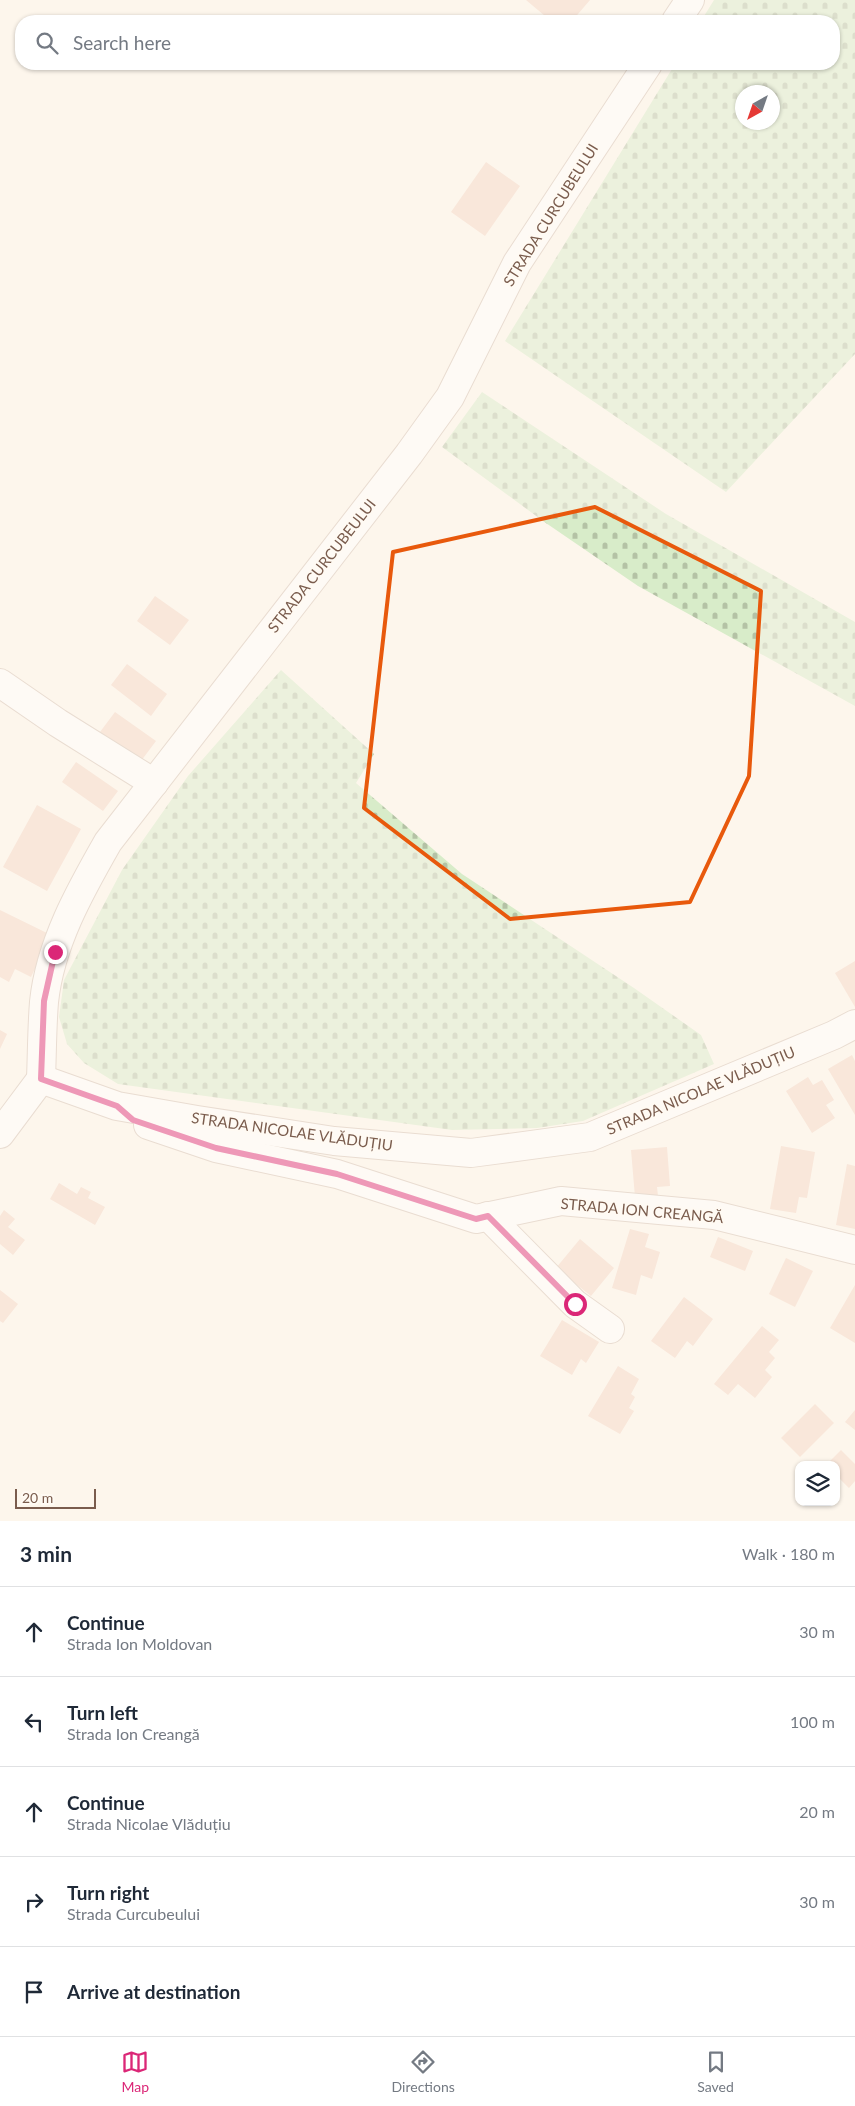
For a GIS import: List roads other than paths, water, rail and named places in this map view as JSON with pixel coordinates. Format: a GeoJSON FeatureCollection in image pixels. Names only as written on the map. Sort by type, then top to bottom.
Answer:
{"type":"FeatureCollection","features":[{"type":"Feature","properties":{"kind":"street"},"geometry":{"type":"LineString","coordinates":[[680,15],[690,0]]}},
{"type":"Feature","properties":{"kind":"street","name":"STRADA CURCUBEULUI"},"geometry":{"type":"LineString","coordinates":[[41,1079],[44,1001],[55,952],[81,889],[108,842],[409,454],[450,396],[517,263],[644,70]]}},
{"type":"Feature","properties":{"kind":"street"},"geometry":{"type":"LineString","coordinates":[[0,683],[154,783]]}},
{"type":"Feature","properties":{"kind":"street","name":"STRADA NICOLAE VLĂDUȚIU"},"geometry":{"type":"LineString","coordinates":[[41,1079],[117,1106],[334,1141],[471,1153],[590,1137],[834,1035],[855,1024]]}},
{"type":"Feature","properties":{"kind":"street"},"geometry":{"type":"LineString","coordinates":[[0,1134],[41,1079]]}},
{"type":"Feature","properties":{"kind":"street","name":"STRADA ION CREANGĂ"},"geometry":{"type":"LineString","coordinates":[[117,1106],[133,1120],[216,1148],[337,1174],[476,1219],[561,1201],[714,1215],[855,1250]]}},
{"type":"Feature","properties":{"kind":"street"},"geometry":{"type":"LineString","coordinates":[[488,1216],[575,1304],[610,1329]]}}]}
